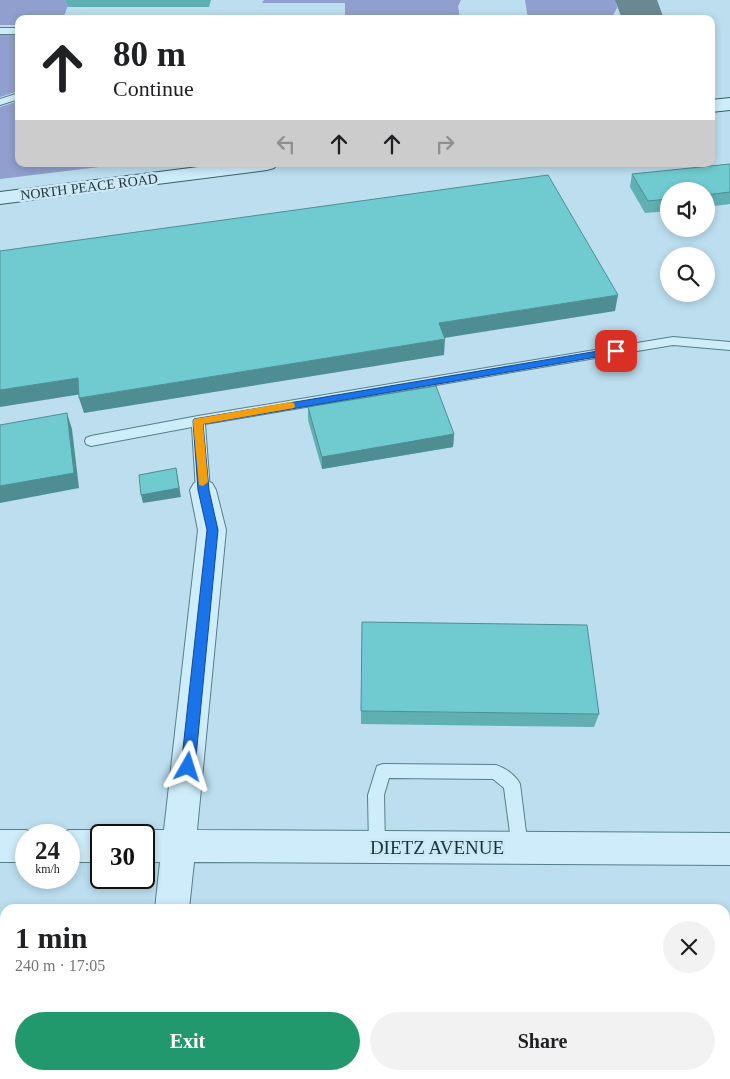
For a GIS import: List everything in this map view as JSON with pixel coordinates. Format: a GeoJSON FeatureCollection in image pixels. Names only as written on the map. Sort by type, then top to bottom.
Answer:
{"type":"FeatureCollection","features":[{"type":"Feature","properties":{"kind":"street"},"geometry":{"type":"LineString","coordinates":[[715,106],[730,104]]}},
{"type":"Feature","properties":{"kind":"street","name":"NORTH PEACE ROAD"},"geometry":{"type":"LineString","coordinates":[[0,198],[243,167]]}},
{"type":"Feature","properties":{"kind":"street"},"geometry":{"type":"LineString","coordinates":[[173,904],[212,530],[203,490]]}},
{"type":"Feature","properties":{"kind":"street"},"geometry":{"type":"LineString","coordinates":[[0,846],[15,846]]}},
{"type":"Feature","properties":{"kind":"street","name":"DIETZ AVENUE"},"geometry":{"type":"LineString","coordinates":[[155,846],[730,849]]}},
{"type":"Feature","properties":{"kind":"lane"},"geometry":{"type":"LineString","coordinates":[[0,31],[15,31]]}},
{"type":"Feature","properties":{"kind":"lane"},"geometry":{"type":"LineString","coordinates":[[0,102],[15,97]]}},
{"type":"Feature","properties":{"kind":"lane"},"geometry":{"type":"LineString","coordinates":[[91,441],[198,421],[673,341],[730,346]]}},
{"type":"Feature","properties":{"kind":"lane"},"geometry":{"type":"LineString","coordinates":[[198,421],[203,490]]}},
{"type":"Feature","properties":{"kind":"lane"},"geometry":{"type":"LineString","coordinates":[[377,847],[376,795],[383,771],[496,772],[512,784],[520,848]]}},
{"type":"Feature","properties":{"kind":"shaded area"},"geometry":{"type":"Polygon","coordinates":[[[0,0],[70,0],[64,15],[15,15],[15,25],[0,25],[0,0]]]}},
{"type":"Feature","properties":{"kind":"shaded area"},"geometry":{"type":"Polygon","coordinates":[[[264,0],[461,0],[458,6],[459,15],[345,15],[345,3],[262,3],[264,0]]]}},
{"type":"Feature","properties":{"kind":"shaded area"},"geometry":{"type":"Polygon","coordinates":[[[525,0],[616,0],[617,8],[613,15],[527,15],[525,0]]]}},
{"type":"Feature","properties":{"kind":"shaded area"},"geometry":{"type":"Polygon","coordinates":[[[0,33],[15,33],[15,92],[0,97],[0,33]]]}},
{"type":"Feature","properties":{"kind":"shaded area"},"geometry":{"type":"Polygon","coordinates":[[[15,102],[15,167],[99,167],[0,179],[0,107],[15,102]]]}},
{"type":"Feature","properties":{"kind":"building"},"geometry":{"type":"Polygon","coordinates":[[[730,164],[730,192],[715,194],[715,182],[660,182],[660,200],[648,201],[632,174],[701,167],[730,164]]]}},
{"type":"Feature","properties":{"kind":"building"},"geometry":{"type":"Polygon","coordinates":[[[548,175],[618,295],[439,323],[445,339],[79,398],[78,378],[0,390],[0,251],[548,175]]]}},
{"type":"Feature","properties":{"kind":"building"},"geometry":{"type":"Polygon","coordinates":[[[436,386],[454,434],[322,457],[308,407],[436,386]]]}},
{"type":"Feature","properties":{"kind":"building"},"geometry":{"type":"Polygon","coordinates":[[[67,413],[74,473],[0,486],[0,425],[67,413]]]}},
{"type":"Feature","properties":{"kind":"building"},"geometry":{"type":"Polygon","coordinates":[[[176,468],[179,488],[141,495],[139,475],[176,468]]]}},
{"type":"Feature","properties":{"kind":"building"},"geometry":{"type":"Polygon","coordinates":[[[362,622],[587,625],[599,714],[361,711],[362,622]]]}},
{"type":"Feature","properties":{"kind":"taxiway"},"geometry":{"type":"LineString","coordinates":[[636,0],[642,15]]}},
{"type":"Feature","properties":{"kind":"slow traffic"},"geometry":{"type":"LineString","coordinates":[[203,482],[198,421],[290,406]]}},
{"type":"Feature","properties":{"kind":"route"},"geometry":{"type":"LineString","coordinates":[[188,767],[212,530],[203,490],[198,421],[616,351]]}}]}
